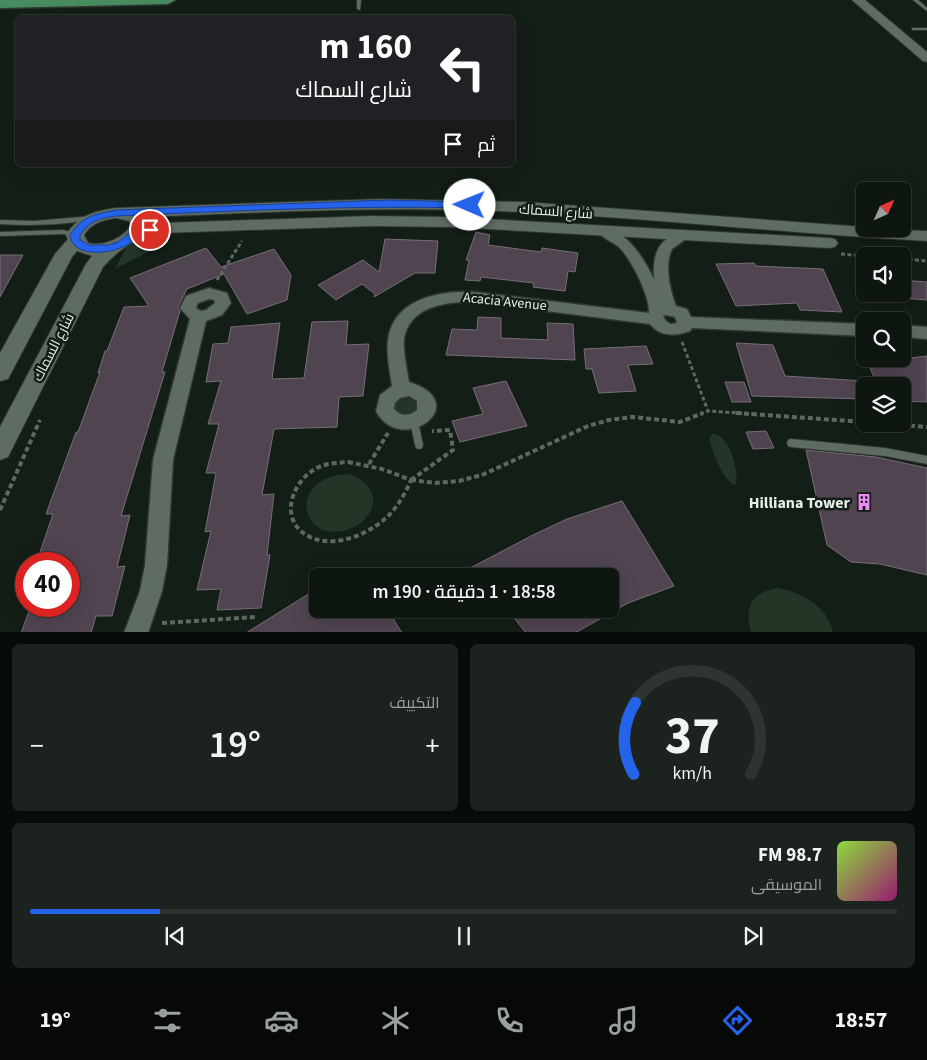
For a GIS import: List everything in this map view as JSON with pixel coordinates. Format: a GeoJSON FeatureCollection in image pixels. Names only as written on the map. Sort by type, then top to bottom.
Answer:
{"type":"FeatureCollection","features":[{"type":"Feature","properties":{"kind":"main road"},"geometry":{"type":"LineString","coordinates":[[0,4],[168,0]]}},
{"type":"Feature","properties":{"kind":"street"},"geometry":{"type":"LineString","coordinates":[[858,0],[927,58]]}},
{"type":"Feature","properties":{"kind":"street"},"geometry":{"type":"LineString","coordinates":[[911,27],[927,40]]}},
{"type":"Feature","properties":{"kind":"street","name":"شارع السماك"},"geometry":{"type":"LineString","coordinates":[[94,217],[110,213],[388,203],[470,205],[927,236]]}},
{"type":"Feature","properties":{"kind":"street"},"geometry":{"type":"LineString","coordinates":[[126,213],[138,220],[140,226],[137,233]]}},
{"type":"Feature","properties":{"kind":"street"},"geometry":{"type":"LineString","coordinates":[[0,373],[64,254],[85,222],[94,217]]}},
{"type":"Feature","properties":{"kind":"street","name":"شارع السماك"},"geometry":{"type":"LineString","coordinates":[[75,238],[80,246],[88,249],[110,248],[126,242],[137,233],[162,228],[410,221],[489,223],[605,232],[927,247]]}},
{"type":"Feature","properties":{"kind":"street"},"geometry":{"type":"LineString","coordinates":[[605,232],[623,243],[630,250],[661,313]]}},
{"type":"Feature","properties":{"kind":"street"},"geometry":{"type":"LineString","coordinates":[[661,313],[665,299],[661,260],[667,246],[683,236]]}},
{"type":"Feature","properties":{"kind":"street","name":"شارع السماك"},"geometry":{"type":"LineString","coordinates":[[2,441],[95,264],[110,248]]}},
{"type":"Feature","properties":{"kind":"street"},"geometry":{"type":"LineString","coordinates":[[138,628],[151,590],[156,565],[160,488],[164,460],[200,316],[190,312],[189,304],[197,296],[209,293]]}},
{"type":"Feature","properties":{"kind":"street","name":"Acacia Avenue"},"geometry":{"type":"LineString","coordinates":[[401,390],[396,341],[398,331],[402,321],[410,312],[433,300],[474,296],[661,313]]}},
{"type":"Feature","properties":{"kind":"street"},"geometry":{"type":"LineString","coordinates":[[661,313],[681,313],[682,326],[856,330]]}},
{"type":"Feature","properties":{"kind":"street"},"geometry":{"type":"LineString","coordinates":[[911,332],[927,333]]}},
{"type":"Feature","properties":{"kind":"street"},"geometry":{"type":"LineString","coordinates":[[401,390],[415,391],[426,398],[427,408],[425,414],[414,421],[399,422],[393,420],[385,411],[386,400],[389,396],[401,390]]}},
{"type":"Feature","properties":{"kind":"lane"},"geometry":{"type":"LineString","coordinates":[[359,0],[359,9]]}},
{"type":"Feature","properties":{"kind":"lane"},"geometry":{"type":"LineString","coordinates":[[914,0],[927,10]]}},
{"type":"Feature","properties":{"kind":"lane"},"geometry":{"type":"LineString","coordinates":[[911,27],[927,29]]}},
{"type":"Feature","properties":{"kind":"lane"},"geometry":{"type":"LineString","coordinates":[[0,222],[59,221],[94,217]]}},
{"type":"Feature","properties":{"kind":"lane"},"geometry":{"type":"LineString","coordinates":[[0,234],[63,232],[75,238]]}},
{"type":"Feature","properties":{"kind":"lane"},"geometry":{"type":"LineString","coordinates":[[414,421],[419,446]]}},
{"type":"Feature","properties":{"kind":"lane"},"geometry":{"type":"LineString","coordinates":[[791,443],[885,452],[927,460]]}},
{"type":"Feature","properties":{"kind":"path"},"geometry":{"type":"LineString","coordinates":[[209,293],[242,241]]}},
{"type":"Feature","properties":{"kind":"path"},"geometry":{"type":"LineString","coordinates":[[834,254],[856,255]]}},
{"type":"Feature","properties":{"kind":"path"},"geometry":{"type":"LineString","coordinates":[[911,260],[927,261]]}},
{"type":"Feature","properties":{"kind":"path"},"geometry":{"type":"LineString","coordinates":[[682,326],[708,411]]}},
{"type":"Feature","properties":{"kind":"path"},"geometry":{"type":"LineString","coordinates":[[411,480],[401,500],[386,518],[373,528],[347,539],[334,542],[320,541],[304,533],[293,519],[290,508],[296,486],[305,477],[327,465],[354,462],[384,468],[411,480],[443,483],[459,482],[482,475],[580,430],[609,420],[633,417],[680,422],[708,411],[856,421]]}},
{"type":"Feature","properties":{"kind":"path"},"geometry":{"type":"LineString","coordinates":[[0,510],[42,415]]}},
{"type":"Feature","properties":{"kind":"path"},"geometry":{"type":"LineString","coordinates":[[911,426],[927,427]]}},
{"type":"Feature","properties":{"kind":"path"},"geometry":{"type":"LineString","coordinates":[[138,628],[256,617]]}},
{"type":"Feature","properties":{"kind":"green space"},"geometry":{"type":"Polygon","coordinates":[[[166,243],[115,269],[128,244],[166,243]]]}},
{"type":"Feature","properties":{"kind":"green space"},"geometry":{"type":"Polygon","coordinates":[[[409,396],[419,402],[419,408],[409,415],[402,415],[393,408],[395,402],[409,396]]]}},
{"type":"Feature","properties":{"kind":"green space"},"geometry":{"type":"Polygon","coordinates":[[[712,434],[718,435],[723,439],[732,454],[737,478],[736,484],[733,485],[728,481],[718,464],[709,439],[712,434]]]}},
{"type":"Feature","properties":{"kind":"green space"},"geometry":{"type":"Polygon","coordinates":[[[348,474],[359,479],[368,487],[373,497],[371,510],[363,521],[352,528],[335,532],[321,529],[311,521],[307,510],[308,498],[314,487],[328,478],[348,474]]]}},
{"type":"Feature","properties":{"kind":"green space"},"geometry":{"type":"Polygon","coordinates":[[[777,588],[795,593],[812,602],[825,615],[833,632],[751,632],[748,615],[752,602],[761,593],[777,588]]]}},
{"type":"Feature","properties":{"kind":"building"},"geometry":{"type":"Polygon","coordinates":[[[476,232],[490,235],[488,245],[541,252],[542,248],[578,253],[575,272],[568,271],[565,291],[533,287],[534,283],[481,277],[480,281],[465,280],[469,260],[466,260],[476,232]]]}},
{"type":"Feature","properties":{"kind":"building"},"geometry":{"type":"Polygon","coordinates":[[[385,239],[438,241],[435,273],[415,273],[374,297],[375,294],[362,284],[336,300],[318,285],[363,260],[379,272],[385,239]]]}},
{"type":"Feature","properties":{"kind":"building"},"geometry":{"type":"Polygon","coordinates":[[[206,248],[221,267],[274,249],[291,275],[287,300],[247,314],[224,274],[187,289],[178,307],[180,311],[162,372],[165,372],[121,516],[130,515],[117,567],[125,566],[112,616],[96,616],[91,632],[21,632],[27,617],[80,617],[80,552],[40,552],[53,514],[46,514],[100,372],[98,373],[105,351],[107,351],[124,307],[149,306],[130,278],[206,248]]]}},
{"type":"Feature","properties":{"kind":"building"},"geometry":{"type":"Polygon","coordinates":[[[0,255],[23,255],[0,297],[0,255]]]}},
{"type":"Feature","properties":{"kind":"building"},"geometry":{"type":"Polygon","coordinates":[[[754,263],[756,266],[823,269],[842,312],[800,310],[797,303],[736,306],[716,264],[754,263]]]}},
{"type":"Feature","properties":{"kind":"building"},"geometry":{"type":"Polygon","coordinates":[[[911,281],[927,282],[927,300],[911,299],[911,281]]]}},
{"type":"Feature","properties":{"kind":"building"},"geometry":{"type":"Polygon","coordinates":[[[478,317],[501,318],[501,338],[548,340],[547,323],[573,324],[575,360],[446,355],[452,329],[477,330],[478,317]]]}},
{"type":"Feature","properties":{"kind":"building"},"geometry":{"type":"Polygon","coordinates":[[[348,321],[346,345],[369,344],[363,396],[339,397],[337,427],[274,429],[262,495],[274,494],[267,555],[270,555],[261,608],[217,610],[221,589],[197,590],[211,531],[205,532],[216,473],[206,473],[219,424],[208,424],[221,381],[206,382],[213,344],[228,343],[231,327],[280,323],[272,379],[304,378],[312,322],[348,321]]]}},
{"type":"Feature","properties":{"kind":"building"},"geometry":{"type":"Polygon","coordinates":[[[736,343],[773,345],[785,376],[856,380],[856,399],[752,396],[736,343]]]}},
{"type":"Feature","properties":{"kind":"building"},"geometry":{"type":"Polygon","coordinates":[[[646,346],[653,364],[628,365],[636,391],[599,393],[592,369],[586,369],[584,349],[646,346]]]}},
{"type":"Feature","properties":{"kind":"building"},"geometry":{"type":"Polygon","coordinates":[[[927,356],[927,402],[911,401],[911,377],[874,377],[870,367],[911,367],[911,358],[927,356]]]}},
{"type":"Feature","properties":{"kind":"building"},"geometry":{"type":"Polygon","coordinates":[[[506,381],[527,426],[460,442],[452,421],[483,414],[473,388],[506,381]]]}},
{"type":"Feature","properties":{"kind":"building"},"geometry":{"type":"Polygon","coordinates":[[[725,382],[744,382],[751,402],[732,402],[725,382]]]}},
{"type":"Feature","properties":{"kind":"building"},"geometry":{"type":"Polygon","coordinates":[[[766,431],[774,448],[753,449],[746,432],[766,431]]]}},
{"type":"Feature","properties":{"kind":"building","name":"Hilliana Tower"},"geometry":{"type":"Polygon","coordinates":[[[806,450],[876,457],[927,468],[927,575],[880,564],[851,562],[827,545],[806,450]]]}},
{"type":"Feature","properties":{"kind":"building"},"geometry":{"type":"Polygon","coordinates":[[[622,501],[674,586],[619,608],[619,568],[470,568],[567,519],[622,501]]]}},
{"type":"Feature","properties":{"kind":"building"},"geometry":{"type":"Polygon","coordinates":[[[309,594],[309,618],[393,618],[401,632],[248,632],[309,594]]]}},
{"type":"Feature","properties":{"kind":"building"},"geometry":{"type":"Polygon","coordinates":[[[514,618],[602,618],[577,632],[525,632],[514,618]]]}},
{"type":"Feature","properties":{"kind":"place","name":"Hilliana Tower"},"geometry":{"type":"Point","coordinates":[864,502]}},
{"type":"Feature","properties":{"kind":"route"},"geometry":{"type":"LineString","coordinates":[[150,230],[137,233],[121,244],[99,249],[88,249],[80,246],[76,241],[75,235],[78,228],[94,217],[116,213],[388,203],[470,205]]}}]}
